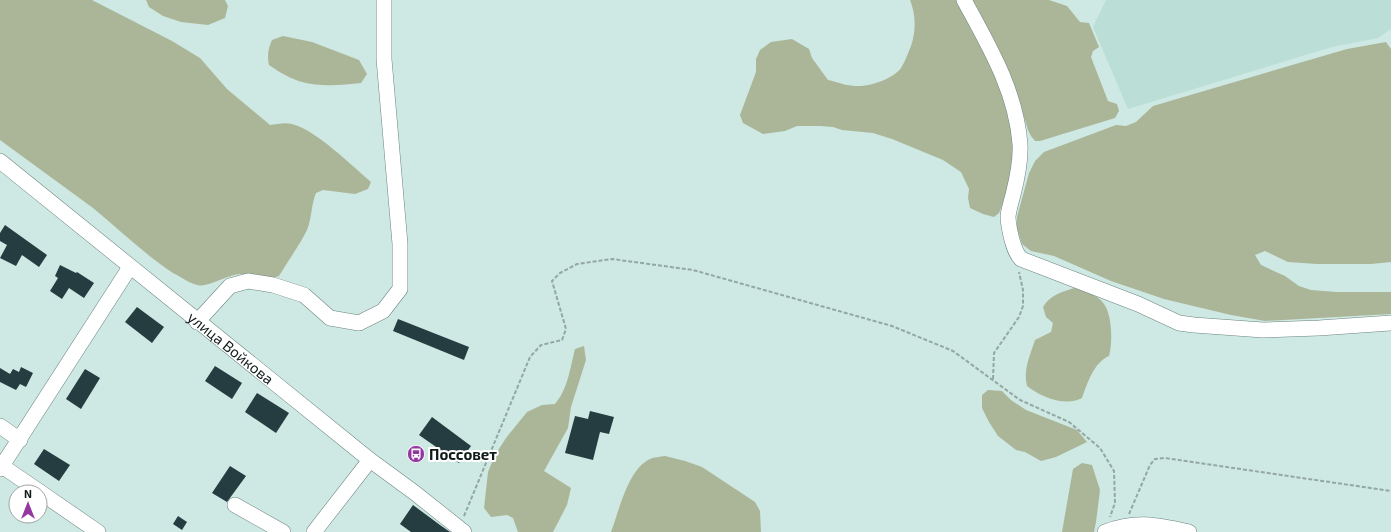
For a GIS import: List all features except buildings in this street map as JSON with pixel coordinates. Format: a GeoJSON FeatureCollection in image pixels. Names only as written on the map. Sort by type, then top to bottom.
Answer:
{"type":"FeatureCollection","features":[{"type":"Feature","properties":{"kind":"street"},"geometry":{"type":"LineString","coordinates":[[197,322],[230,286],[248,281],[273,285],[304,295],[330,318],[359,323],[384,311],[400,289],[400,244],[384,59],[384,0]]}},
{"type":"Feature","properties":{"kind":"street"},"geometry":{"type":"LineString","coordinates":[[964,0],[995,56],[1006,81],[1018,123],[1020,146],[1018,166],[1008,215],[1010,233],[1014,248],[1021,259],[1138,304],[1179,323],[1194,326],[1263,330],[1391,323]]}},
{"type":"Feature","properties":{"kind":"street","name":"улица Войкова"},"geometry":{"type":"LineString","coordinates":[[0,161],[197,322],[370,460],[415,493],[461,530]]}},
{"type":"Feature","properties":{"kind":"street"},"geometry":{"type":"LineString","coordinates":[[27,484],[1,468],[130,267]]}},
{"type":"Feature","properties":{"kind":"street"},"geometry":{"type":"LineString","coordinates":[[0,426],[20,440]]}},
{"type":"Feature","properties":{"kind":"street"},"geometry":{"type":"LineString","coordinates":[[314,532],[370,460]]}},
{"type":"Feature","properties":{"kind":"street"},"geometry":{"type":"LineString","coordinates":[[48,498],[98,532]]}},
{"type":"Feature","properties":{"kind":"street"},"geometry":{"type":"LineString","coordinates":[[235,505],[284,532]]}},
{"type":"Feature","properties":{"kind":"street"},"geometry":{"type":"LineString","coordinates":[[1105,532],[1124,526],[1142,524],[1189,532]]}},
{"type":"Feature","properties":{"kind":"path"},"geometry":{"type":"LineString","coordinates":[[993,380],[994,353],[1019,317],[1023,306],[1023,290],[1018,268],[1018,256]]}},
{"type":"Feature","properties":{"kind":"path"},"geometry":{"type":"LineString","coordinates":[[461,530],[530,357],[541,345],[562,340],[566,329],[552,281],[560,273],[577,264],[612,259],[693,270],[892,326],[953,351],[1020,400],[1069,422],[1100,448],[1114,471],[1115,503],[1105,532]]}},
{"type":"Feature","properties":{"kind":"path"},"geometry":{"type":"LineString","coordinates":[[1124,526],[1150,465],[1155,459],[1165,458],[1391,491]]}},
{"type":"Feature","properties":{"kind":"shaded area"},"geometry":{"type":"Polygon","coordinates":[[[0,0],[92,0],[172,41],[200,58],[227,89],[270,125],[289,123],[312,133],[344,158],[371,182],[368,189],[355,194],[323,190],[316,193],[307,230],[279,276],[274,278],[264,278],[240,274],[206,285],[197,285],[188,281],[162,266],[93,208],[0,140],[0,0]]]}},
{"type":"Feature","properties":{"kind":"shaded area"},"geometry":{"type":"Polygon","coordinates":[[[146,0],[225,0],[228,6],[225,18],[208,25],[181,22],[163,16],[149,7],[146,0]]]}},
{"type":"Feature","properties":{"kind":"shaded area"},"geometry":{"type":"Polygon","coordinates":[[[910,0],[960,0],[1004,86],[1017,152],[1004,201],[999,213],[994,217],[970,208],[968,198],[969,189],[961,172],[943,160],[892,139],[873,133],[820,126],[797,126],[785,131],[763,134],[743,123],[740,115],[756,72],[756,59],[760,50],[771,42],[792,39],[809,49],[812,58],[828,80],[861,86],[874,84],[892,76],[901,68],[913,41],[914,17],[910,0]]]}},
{"type":"Feature","properties":{"kind":"shaded area"},"geometry":{"type":"Polygon","coordinates":[[[970,0],[1049,0],[1067,6],[1080,22],[1089,23],[1099,47],[1093,51],[1091,57],[1108,101],[1117,104],[1119,111],[1115,118],[1040,141],[1035,141],[1028,130],[1014,84],[970,0]]]}},
{"type":"Feature","properties":{"kind":"shaded area"},"geometry":{"type":"Polygon","coordinates":[[[1106,0],[1391,0],[1391,29],[1378,38],[1332,47],[1128,109],[1093,27],[1106,0]]]}},
{"type":"Feature","properties":{"kind":"shaded area"},"geometry":{"type":"Polygon","coordinates":[[[283,36],[312,42],[359,60],[367,74],[361,83],[339,85],[309,84],[289,77],[269,65],[268,62],[268,52],[272,40],[283,36]]]}},
{"type":"Feature","properties":{"kind":"shaded area"},"geometry":{"type":"Polygon","coordinates":[[[1386,42],[1391,49],[1391,262],[1371,264],[1317,264],[1288,262],[1265,251],[1255,255],[1261,265],[1285,276],[1299,286],[1311,290],[1336,292],[1391,292],[1391,314],[1265,321],[1231,315],[1164,299],[1111,281],[1054,256],[1031,251],[1022,244],[1017,228],[1017,217],[1029,173],[1035,161],[1044,152],[1116,125],[1126,126],[1136,122],[1153,106],[1347,49],[1386,42]]]}},
{"type":"Feature","properties":{"kind":"shaded area"},"geometry":{"type":"Polygon","coordinates":[[[1074,288],[1095,296],[1107,309],[1111,329],[1109,356],[1095,368],[1082,398],[1075,401],[1053,400],[1039,394],[1027,386],[1026,368],[1035,340],[1051,332],[1053,323],[1046,317],[1043,307],[1053,297],[1074,288]]]}},
{"type":"Feature","properties":{"kind":"shaded area"},"geometry":{"type":"Polygon","coordinates":[[[584,346],[586,360],[571,407],[568,428],[544,471],[571,488],[567,505],[553,532],[518,532],[513,518],[507,515],[491,517],[484,508],[488,472],[495,455],[506,438],[527,412],[542,405],[555,404],[566,385],[575,349],[584,346]]]}},
{"type":"Feature","properties":{"kind":"shaded area"},"geometry":{"type":"Polygon","coordinates":[[[988,390],[1002,391],[1011,400],[1026,410],[1077,430],[1087,442],[1056,457],[1041,461],[1025,452],[1016,450],[998,436],[982,408],[982,395],[988,390]]]}},
{"type":"Feature","properties":{"kind":"shaded area"},"geometry":{"type":"Polygon","coordinates":[[[665,456],[702,467],[755,502],[760,511],[761,532],[611,532],[625,491],[636,472],[642,464],[650,459],[665,456]]]}},
{"type":"Feature","properties":{"kind":"shaded area"},"geometry":{"type":"Polygon","coordinates":[[[1082,463],[1092,465],[1100,490],[1094,532],[1062,532],[1073,469],[1082,463]]]}},
{"type":"Feature","properties":{"kind":"place","name":"Поссовет"},"geometry":{"type":"Point","coordinates":[416,454]}}]}
